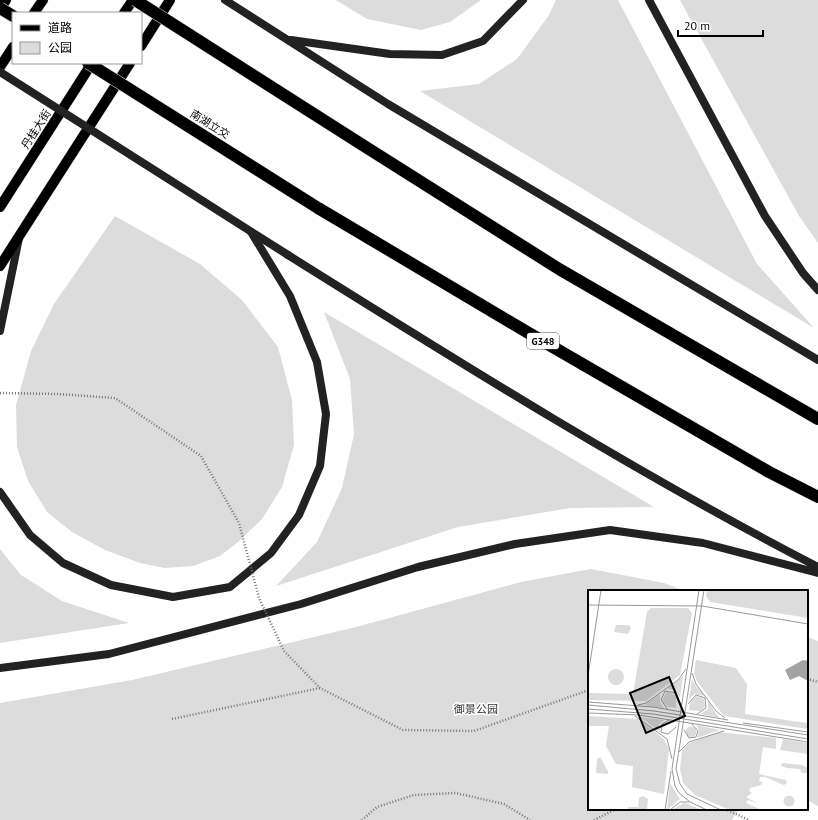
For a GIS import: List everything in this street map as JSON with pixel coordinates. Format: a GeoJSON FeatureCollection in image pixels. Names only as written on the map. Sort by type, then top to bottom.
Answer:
{"type":"FeatureCollection","features":[{"type":"Feature","properties":{"kind":"highway"},"geometry":{"type":"LineString","coordinates":[[134,0],[559,269],[798,409],[818,419]]}},
{"type":"Feature","properties":{"kind":"highway"},"geometry":{"type":"LineString","coordinates":[[0,9],[12,15]]}},
{"type":"Feature","properties":{"kind":"highway","name":"南湖立交"},"geometry":{"type":"LineString","coordinates":[[90,64],[318,208],[527,332],[769,472],[818,497]]}},
{"type":"Feature","properties":{"kind":"main road"},"geometry":{"type":"LineString","coordinates":[[0,9],[6,0]]}},
{"type":"Feature","properties":{"kind":"main road"},"geometry":{"type":"LineString","coordinates":[[35,12],[43,0]]}},
{"type":"Feature","properties":{"kind":"main road"},"geometry":{"type":"LineString","coordinates":[[125,12],[134,0]]}},
{"type":"Feature","properties":{"kind":"main road"},"geometry":{"type":"LineString","coordinates":[[142,44],[170,0]]}},
{"type":"Feature","properties":{"kind":"main road"},"geometry":{"type":"LineString","coordinates":[[0,67],[12,48]]}},
{"type":"Feature","properties":{"kind":"main road","name":"丹桂大街"},"geometry":{"type":"LineString","coordinates":[[0,207],[91,64]]}},
{"type":"Feature","properties":{"kind":"main road"},"geometry":{"type":"LineString","coordinates":[[0,266],[129,64]]}},
{"type":"Feature","properties":{"kind":"street"},"geometry":{"type":"LineString","coordinates":[[225,0],[388,104],[818,360]]}},
{"type":"Feature","properties":{"kind":"street"},"geometry":{"type":"LineString","coordinates":[[286,39],[390,54],[442,55],[483,41],[523,0]]}},
{"type":"Feature","properties":{"kind":"street"},"geometry":{"type":"LineString","coordinates":[[649,0],[765,216],[803,273],[818,290]]}},
{"type":"Feature","properties":{"kind":"street"},"geometry":{"type":"LineString","coordinates":[[0,72],[507,393],[738,526],[818,567]]}},
{"type":"Feature","properties":{"kind":"street"},"geometry":{"type":"LineString","coordinates":[[0,492],[30,535],[63,563],[111,585],[173,597],[230,587],[271,553],[299,515],[320,466],[326,414],[316,362],[290,296],[251,232]]}},
{"type":"Feature","properties":{"kind":"street"},"geometry":{"type":"LineString","coordinates":[[0,331],[20,235]]}},
{"type":"Feature","properties":{"kind":"street"},"geometry":{"type":"LineString","coordinates":[[0,668],[109,654],[301,604],[418,567],[515,544],[610,530],[703,543],[818,573]]}},
{"type":"Feature","properties":{"kind":"path"},"geometry":{"type":"LineString","coordinates":[[0,393],[58,394],[115,398],[201,456],[239,523],[259,598],[284,652],[320,688],[403,730],[474,731],[588,690]]}},
{"type":"Feature","properties":{"kind":"path"},"geometry":{"type":"LineString","coordinates":[[808,679],[818,682]]}},
{"type":"Feature","properties":{"kind":"path"},"geometry":{"type":"LineString","coordinates":[[172,719],[320,688]]}},
{"type":"Feature","properties":{"kind":"path"},"geometry":{"type":"LineString","coordinates":[[362,820],[378,807],[414,795],[456,793],[504,804],[530,820]]}},
{"type":"Feature","properties":{"kind":"path"},"geometry":{"type":"LineString","coordinates":[[594,820],[614,810]]}},
{"type":"Feature","properties":{"kind":"path"},"geometry":{"type":"LineString","coordinates":[[727,810],[749,820]]}},
{"type":"Feature","properties":{"kind":"green space"},"geometry":{"type":"Polygon","coordinates":[[[336,0],[481,0],[450,22],[421,30],[367,19],[336,0]]]}},
{"type":"Feature","properties":{"kind":"green space"},"geometry":{"type":"Polygon","coordinates":[[[556,0],[618,0],[757,264],[814,328],[420,91],[479,84],[517,59],[549,15],[556,0]]]}},
{"type":"Feature","properties":{"kind":"green space"},"geometry":{"type":"Polygon","coordinates":[[[680,0],[818,0],[818,243],[799,216],[680,0]]]}},
{"type":"Feature","properties":{"kind":"green space"},"geometry":{"type":"Polygon","coordinates":[[[115,216],[200,264],[242,300],[278,347],[292,400],[294,445],[282,487],[262,519],[238,542],[220,556],[193,566],[165,568],[140,563],[105,550],[72,532],[47,512],[28,481],[17,447],[16,405],[31,351],[54,304],[115,216]]]}},
{"type":"Feature","properties":{"kind":"green space"},"geometry":{"type":"Polygon","coordinates":[[[324,312],[654,507],[570,508],[458,527],[276,586],[317,542],[342,488],[354,434],[350,379],[324,312]]]}},
{"type":"Feature","properties":{"kind":"green space"},"geometry":{"type":"Polygon","coordinates":[[[0,549],[21,575],[62,601],[129,623],[0,643],[0,549]]]}},
{"type":"Feature","properties":{"kind":"green space","name":"御景公园"},"geometry":{"type":"Polygon","coordinates":[[[591,569],[664,583],[682,590],[588,590],[588,810],[738,810],[732,820],[0,820],[0,703],[132,680],[356,627],[521,582],[591,569]]]}},
{"type":"Feature","properties":{"kind":"green space"},"geometry":{"type":"Polygon","coordinates":[[[808,637],[818,641],[818,806],[808,801],[808,637]]]}}]}
